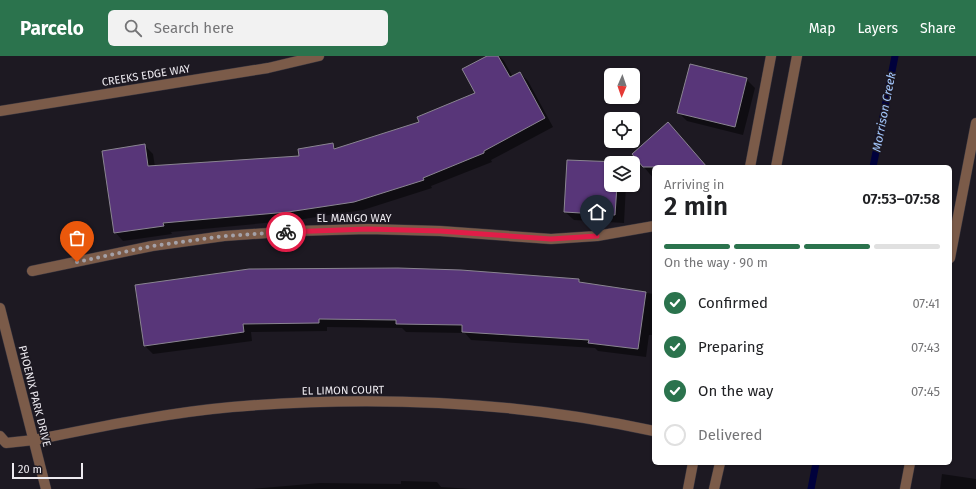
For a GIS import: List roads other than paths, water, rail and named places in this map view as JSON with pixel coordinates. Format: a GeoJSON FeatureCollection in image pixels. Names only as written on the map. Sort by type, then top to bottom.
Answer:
{"type":"FeatureCollection","features":[{"type":"Feature","properties":{"kind":"street","name":"CREEKS EDGE WAY"},"geometry":{"type":"LineString","coordinates":[[0,110],[268,68],[319,56]]}},
{"type":"Feature","properties":{"kind":"street"},"geometry":{"type":"LineString","coordinates":[[750,165],[771,56]]}},
{"type":"Feature","properties":{"kind":"street"},"geometry":{"type":"LineString","coordinates":[[776,165],[797,56]]}},
{"type":"Feature","properties":{"kind":"street"},"geometry":{"type":"LineString","coordinates":[[952,248],[976,123]]}},
{"type":"Feature","properties":{"kind":"street","name":"EL MANGO WAY"},"geometry":{"type":"LineString","coordinates":[[32,271],[152,246],[224,236],[296,231],[368,229],[440,231],[551,239],[597,236],[652,226]]}},
{"type":"Feature","properties":{"kind":"street","name":"PHOENIX PARK DRIVE"},"geometry":{"type":"LineString","coordinates":[[0,308],[46,489]]}},
{"type":"Feature","properties":{"kind":"street","name":"EL LIMON COURT"},"geometry":{"type":"LineString","coordinates":[[0,436],[6,442],[34,440],[133,420],[231,407],[374,400],[472,404],[544,412],[652,431]]}},
{"type":"Feature","properties":{"kind":"street"},"geometry":{"type":"LineString","coordinates":[[688,489],[693,465]]}},
{"type":"Feature","properties":{"kind":"street"},"geometry":{"type":"LineString","coordinates":[[714,489],[720,465]]}},
{"type":"Feature","properties":{"kind":"street"},"geometry":{"type":"LineString","coordinates":[[906,489],[910,465]]}},
{"type":"Feature","properties":{"kind":"waterway","name":"Morrison Creek"},"geometry":{"type":"LineString","coordinates":[[873,165],[895,56]]}},
{"type":"Feature","properties":{"kind":"waterway","name":"Morrison Creek"},"geometry":{"type":"LineString","coordinates":[[811,489],[816,465]]}}]}
